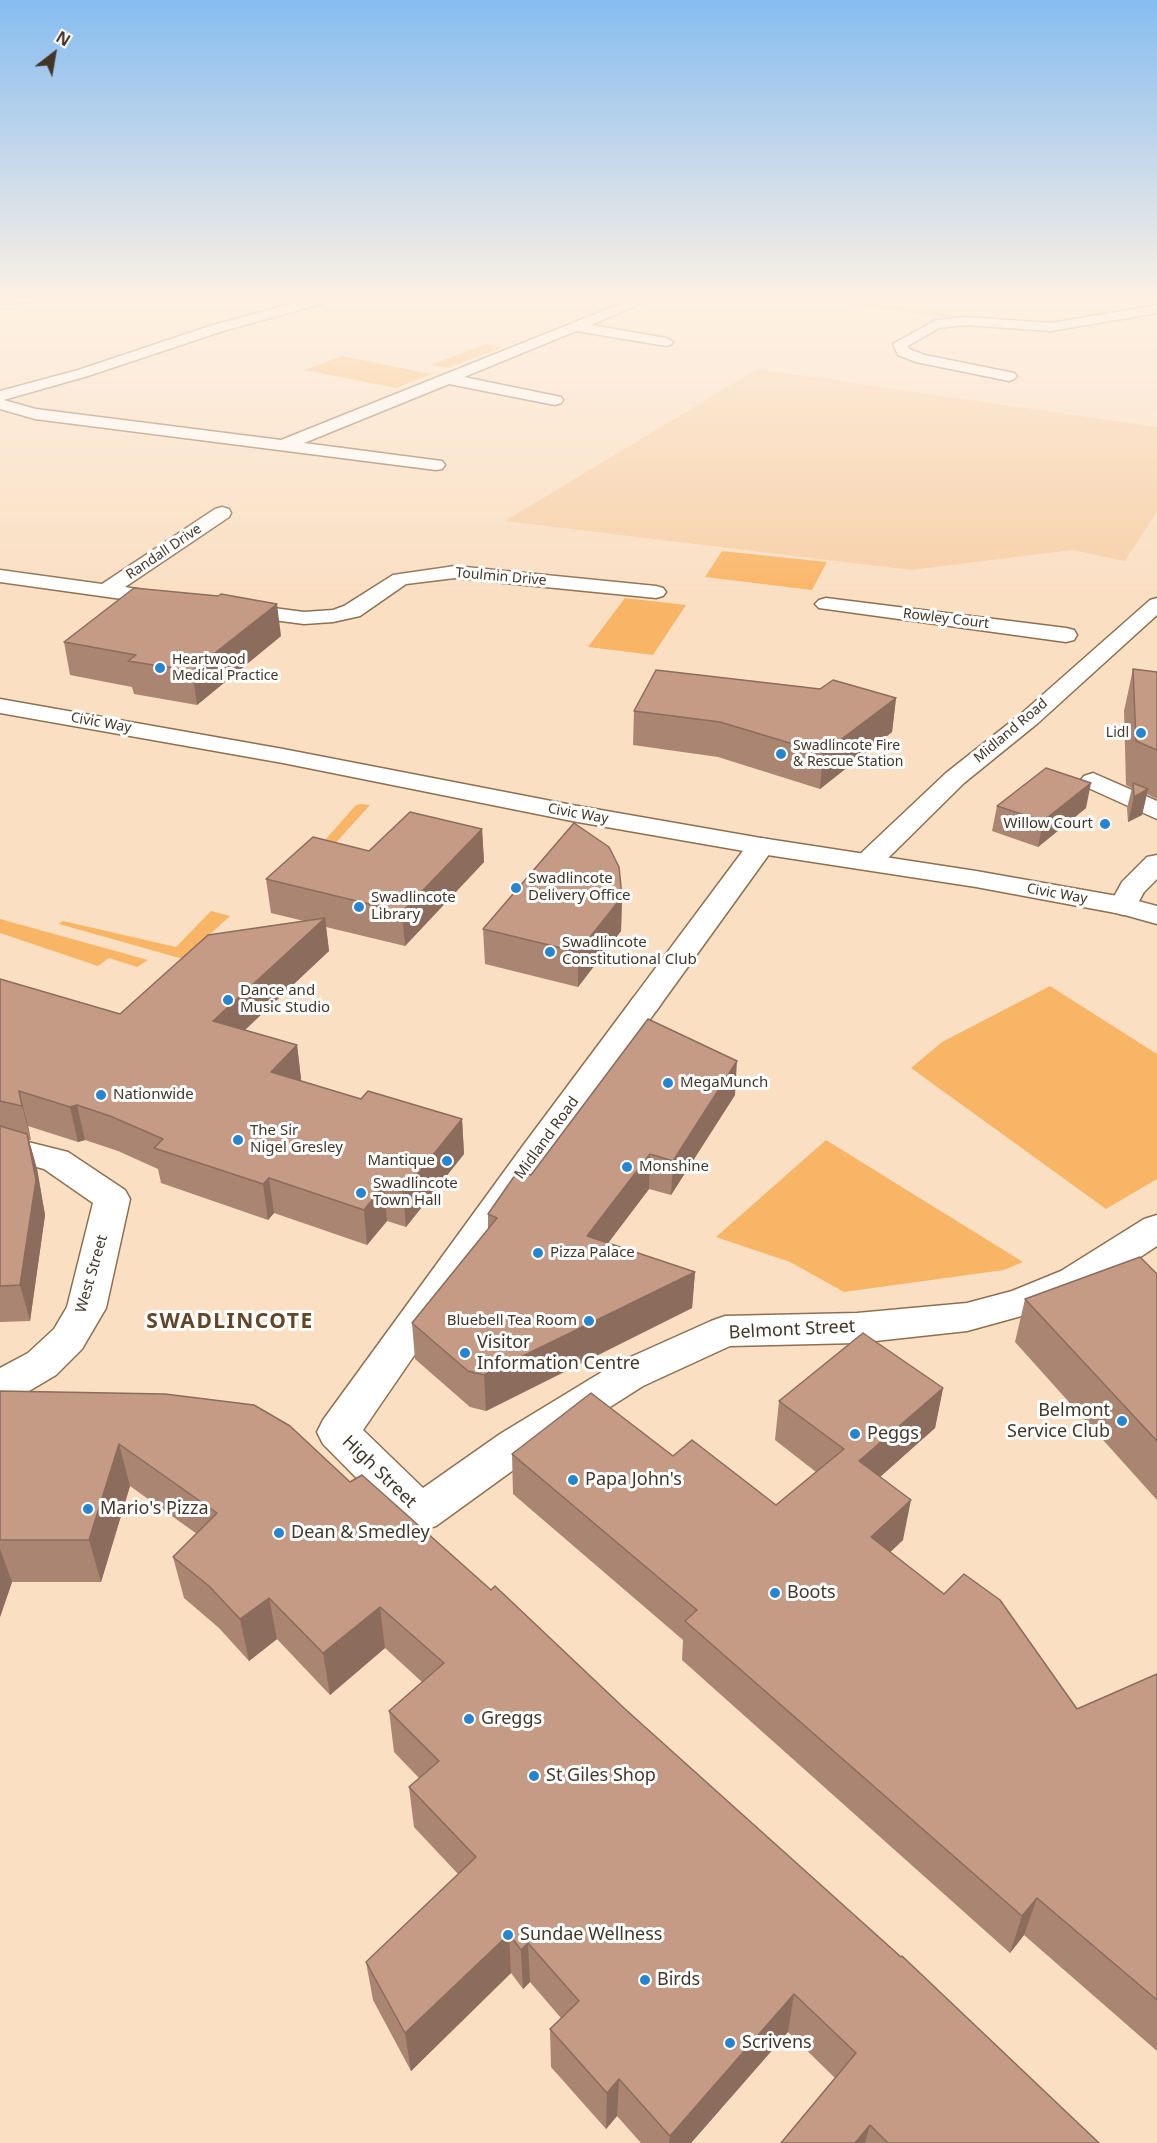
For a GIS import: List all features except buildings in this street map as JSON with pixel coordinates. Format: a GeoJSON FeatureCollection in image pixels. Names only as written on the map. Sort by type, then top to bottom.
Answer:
{"type":"FeatureCollection","features":[{"type":"Feature","properties":{"kind":"street"},"geometry":{"type":"LineString","coordinates":[[284,445],[401,398]]}},
{"type":"Feature","properties":{"kind":"street"},"geometry":{"type":"LineString","coordinates":[[545,398],[555,400]]}},
{"type":"Feature","properties":{"kind":"street"},"geometry":{"type":"LineString","coordinates":[[0,404],[35,414],[436,465]]}},
{"type":"Feature","properties":{"kind":"street","name":"Randall Drive"},"geometry":{"type":"LineString","coordinates":[[107,590],[222,513]]}},
{"type":"Feature","properties":{"kind":"street","name":"Toulmin Drive"},"geometry":{"type":"LineString","coordinates":[[218,606],[304,618],[333,616],[352,611],[400,579],[455,572],[656,592]]}},
{"type":"Feature","properties":{"kind":"street"},"geometry":{"type":"LineString","coordinates":[[0,576],[195,603]]}},
{"type":"Feature","properties":{"kind":"street","name":"Rowley Court"},"geometry":{"type":"LineString","coordinates":[[826,604],[1066,635]]}},
{"type":"Feature","properties":{"kind":"street","name":"Midland Road"},"geometry":{"type":"LineString","coordinates":[[868,862],[955,777],[1030,718],[1157,604]]}},
{"type":"Feature","properties":{"kind":"street","name":"Civic Way"},"geometry":{"type":"LineString","coordinates":[[0,706],[283,756],[572,813],[1123,906],[1157,915]]}},
{"type":"Feature","properties":{"kind":"street"},"geometry":{"type":"LineString","coordinates":[[1093,781],[1157,811]]}},
{"type":"Feature","properties":{"kind":"street","name":"Midland Road"},"geometry":{"type":"LineString","coordinates":[[338,1432],[534,1155],[760,846]]}},
{"type":"Feature","properties":{"kind":"street"},"geometry":{"type":"LineString","coordinates":[[1123,906],[1132,888],[1157,863]]}},
{"type":"Feature","properties":{"kind":"street","name":"West Street"},"geometry":{"type":"LineString","coordinates":[[0,1146],[56,1160],[112,1198],[86,1308],[68,1339],[42,1364],[10,1383],[0,1384]]}},
{"type":"Feature","properties":{"kind":"street","name":"Belmont Street"},"geometry":{"type":"LineString","coordinates":[[420,1513],[515,1446],[630,1375],[725,1331],[856,1328],[967,1317],[1023,1302],[1075,1281],[1157,1228]]}},
{"type":"Feature","properties":{"kind":"street","name":"High Street"},"geometry":{"type":"LineString","coordinates":[[338,1432],[420,1513]]}},
{"type":"Feature","properties":{"kind":"shaded area"},"geometry":{"type":"Polygon","coordinates":[[[709,398],[957,398],[1157,427],[1157,511],[1125,561],[1072,550],[911,570],[505,521],[709,398]]]}},
{"type":"Feature","properties":{"kind":"shaded area"},"geometry":{"type":"Polygon","coordinates":[[[722,551],[827,562],[812,590],[705,577],[722,551]]]}},
{"type":"Feature","properties":{"kind":"shaded area"},"geometry":{"type":"Polygon","coordinates":[[[625,598],[686,605],[653,655],[588,647],[625,598]]]}},
{"type":"Feature","properties":{"kind":"shaded area"},"geometry":{"type":"Polygon","coordinates":[[[356,805],[370,805],[323,857],[317,849],[356,805]]]}},
{"type":"Feature","properties":{"kind":"shaded area"},"geometry":{"type":"Polygon","coordinates":[[[211,911],[230,916],[183,959],[59,924],[63,921],[176,947],[211,911]]]}},
{"type":"Feature","properties":{"kind":"shaded area"},"geometry":{"type":"Polygon","coordinates":[[[0,919],[148,960],[137,967],[109,958],[98,966],[0,933],[0,919]]]}},
{"type":"Feature","properties":{"kind":"shaded area"},"geometry":{"type":"Polygon","coordinates":[[[1050,986],[1157,1054],[1157,1179],[1106,1209],[911,1068],[942,1042],[1050,986]]]}},
{"type":"Feature","properties":{"kind":"shaded area"},"geometry":{"type":"Polygon","coordinates":[[[826,1140],[1023,1262],[1004,1270],[844,1292],[790,1262],[716,1237],[826,1140]]]}},
{"type":"Feature","properties":{"kind":"place","name":"Heartwood Medical Practice"},"geometry":{"type":"Point","coordinates":[160,668]}},
{"type":"Feature","properties":{"kind":"place","name":"Lidl"},"geometry":{"type":"Point","coordinates":[1141,733]}},
{"type":"Feature","properties":{"kind":"place","name":"Swadlincote Fire & Rescue Station"},"geometry":{"type":"Point","coordinates":[781,754]}},
{"type":"Feature","properties":{"kind":"place","name":"Willow Court"},"geometry":{"type":"Point","coordinates":[1105,824]}},
{"type":"Feature","properties":{"kind":"place","name":"Swadlincote Delivery Office"},"geometry":{"type":"Point","coordinates":[516,888]}},
{"type":"Feature","properties":{"kind":"place","name":"Swadlincote Library"},"geometry":{"type":"Point","coordinates":[359,907]}},
{"type":"Feature","properties":{"kind":"place","name":"Swadlincote Constitutional Club"},"geometry":{"type":"Point","coordinates":[550,952]}},
{"type":"Feature","properties":{"kind":"place","name":"Dance and Music Studio"},"geometry":{"type":"Point","coordinates":[228,1000]}},
{"type":"Feature","properties":{"kind":"place","name":"MegaMunch"},"geometry":{"type":"Point","coordinates":[668,1083]}},
{"type":"Feature","properties":{"kind":"place","name":"Nationwide"},"geometry":{"type":"Point","coordinates":[101,1095]}},
{"type":"Feature","properties":{"kind":"place","name":"The Sir Nigel Gresley"},"geometry":{"type":"Point","coordinates":[238,1140]}},
{"type":"Feature","properties":{"kind":"place","name":"Mantique"},"geometry":{"type":"Point","coordinates":[447,1161]}},
{"type":"Feature","properties":{"kind":"place","name":"Monshine"},"geometry":{"type":"Point","coordinates":[627,1167]}},
{"type":"Feature","properties":{"kind":"place","name":"Swadlincote Town Hall"},"geometry":{"type":"Point","coordinates":[361,1193]}},
{"type":"Feature","properties":{"kind":"place","name":"Pizza Palace"},"geometry":{"type":"Point","coordinates":[538,1253]}},
{"type":"Feature","properties":{"kind":"place","name":"Bluebell Tea Room"},"geometry":{"type":"Point","coordinates":[589,1321]}},
{"type":"Feature","properties":{"kind":"place","name":"Visitor Information Centre"},"geometry":{"type":"Point","coordinates":[465,1353]}},
{"type":"Feature","properties":{"kind":"place","name":"Belmont Service Club"},"geometry":{"type":"Point","coordinates":[1122,1421]}},
{"type":"Feature","properties":{"kind":"place","name":"Peggs"},"geometry":{"type":"Point","coordinates":[855,1434]}},
{"type":"Feature","properties":{"kind":"place","name":"Papa John's"},"geometry":{"type":"Point","coordinates":[573,1480]}},
{"type":"Feature","properties":{"kind":"place","name":"Mario's Pizza"},"geometry":{"type":"Point","coordinates":[88,1509]}},
{"type":"Feature","properties":{"kind":"place","name":"Dean & Smedley"},"geometry":{"type":"Point","coordinates":[279,1533]}},
{"type":"Feature","properties":{"kind":"place","name":"Boots"},"geometry":{"type":"Point","coordinates":[775,1593]}},
{"type":"Feature","properties":{"kind":"place","name":"Greggs"},"geometry":{"type":"Point","coordinates":[469,1719]}},
{"type":"Feature","properties":{"kind":"place","name":"St Giles Shop"},"geometry":{"type":"Point","coordinates":[534,1776]}},
{"type":"Feature","properties":{"kind":"place","name":"Sundae Wellness"},"geometry":{"type":"Point","coordinates":[508,1935]}},
{"type":"Feature","properties":{"kind":"place","name":"Birds"},"geometry":{"type":"Point","coordinates":[645,1980]}},
{"type":"Feature","properties":{"kind":"place","name":"Scrivens"},"geometry":{"type":"Point","coordinates":[730,2043]}},
{"type":"Feature","properties":{"kind":"district","name":"SWADLINCOTE"},"geometry":{"type":"Point","coordinates":[230,1322]}}]}
